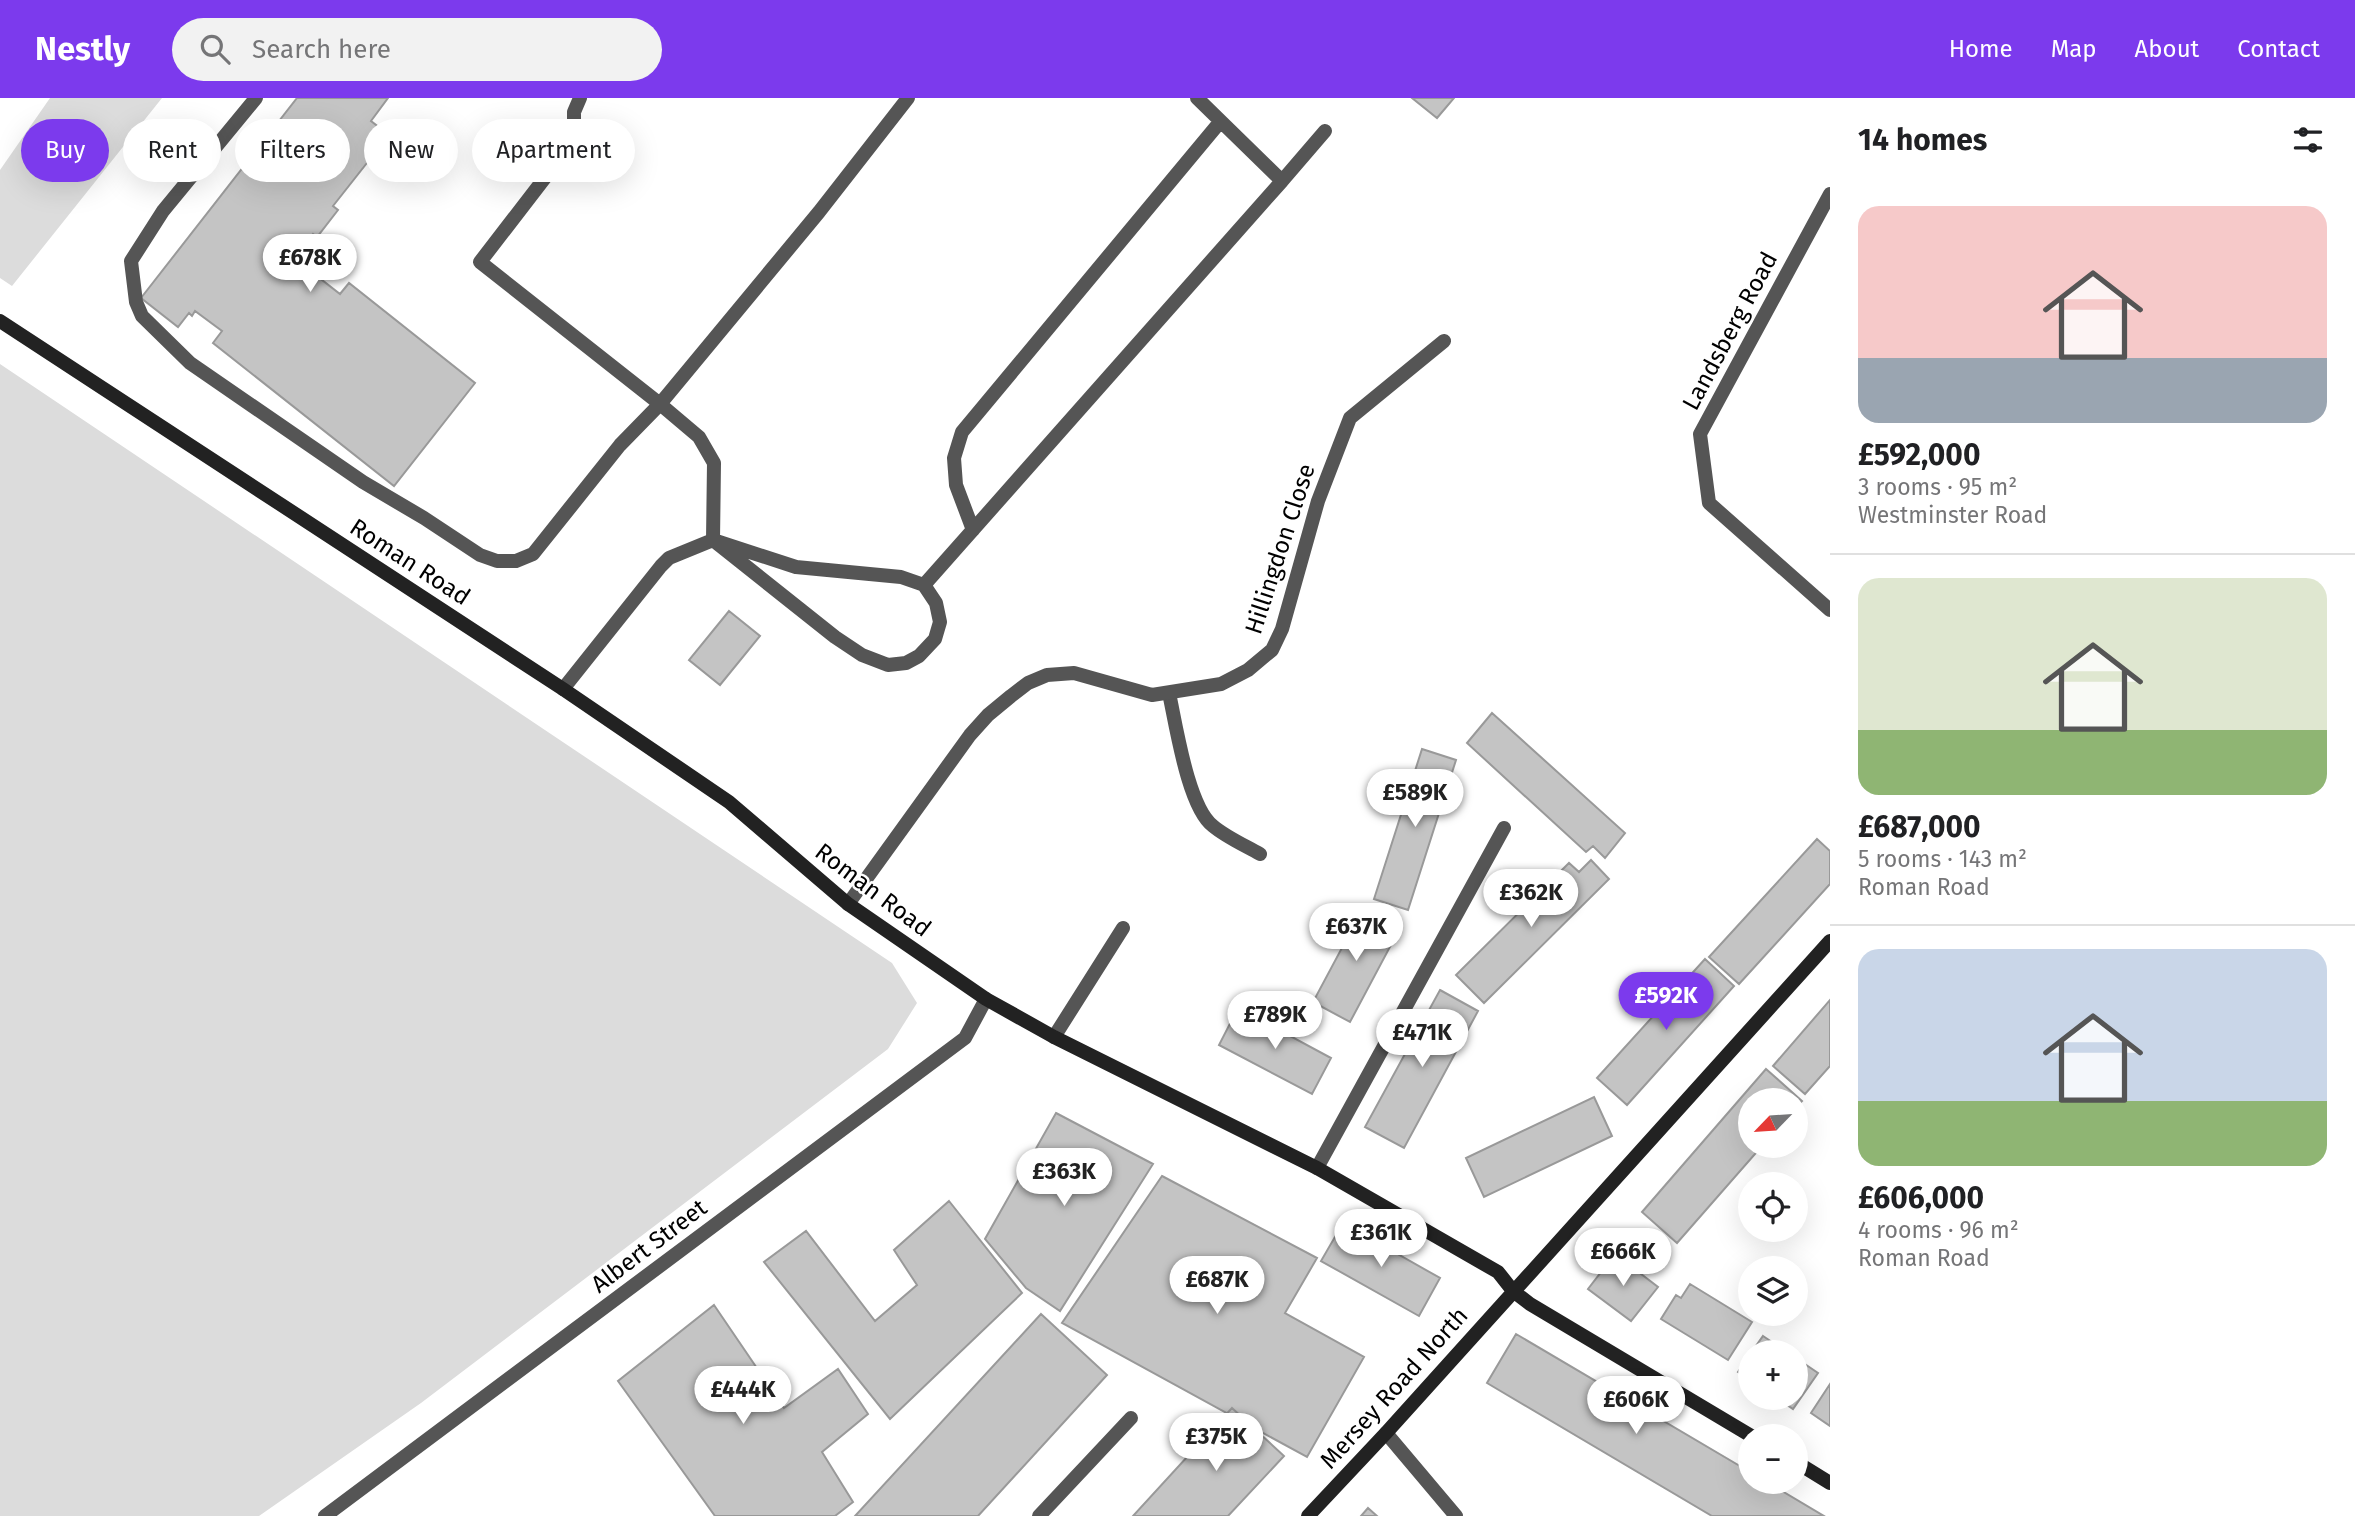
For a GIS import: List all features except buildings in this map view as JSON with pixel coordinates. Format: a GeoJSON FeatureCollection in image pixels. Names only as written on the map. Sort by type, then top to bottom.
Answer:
{"type":"FeatureCollection","features":[{"type":"Feature","properties":{"kind":"street"},"geometry":{"type":"LineString","coordinates":[[256,98],[163,211],[131,261],[136,302],[142,316],[190,363],[363,482],[480,555],[497,561],[516,561],[533,554],[620,445],[660,404],[819,212],[908,98]]}},
{"type":"Feature","properties":{"kind":"street"},"geometry":{"type":"LineString","coordinates":[[580,98],[574,112],[575,140],[480,262],[699,437],[714,463],[713,540]]}},
{"type":"Feature","properties":{"kind":"street"},"geometry":{"type":"LineString","coordinates":[[1198,98],[1282,181]]}},
{"type":"Feature","properties":{"kind":"street"},"geometry":{"type":"LineString","coordinates":[[973,530],[956,485],[954,458],[962,432],[1220,122]]}},
{"type":"Feature","properties":{"kind":"street"},"geometry":{"type":"LineString","coordinates":[[924,585],[1325,131]]}},
{"type":"Feature","properties":{"kind":"street","name":"Landsberg Road"},"geometry":{"type":"LineString","coordinates":[[1830,194],[1700,434],[1709,503],[1830,610]]}},
{"type":"Feature","properties":{"kind":"street"},"geometry":{"type":"LineString","coordinates":[[1817,218],[1830,226]]}},
{"type":"Feature","properties":{"kind":"street","name":"Roman Road"},"geometry":{"type":"LineString","coordinates":[[0,321],[563,689],[729,802],[848,904],[986,999],[1054,1037],[1317,1168],[1497,1272],[1530,1304],[1738,1428]]}},
{"type":"Feature","properties":{"kind":"street","name":"Hillingdon Close"},"geometry":{"type":"LineString","coordinates":[[848,904],[970,735],[988,715],[1028,683],[1046,675],[1074,673],[1142,693],[1168,693],[1221,684],[1248,670],[1272,650],[1283,629],[1318,502],[1350,418],[1444,341]]}},
{"type":"Feature","properties":{"kind":"street"},"geometry":{"type":"LineString","coordinates":[[563,689],[669,558],[713,540],[796,567],[901,578],[924,585],[936,603],[940,622],[935,639],[919,656],[906,663],[888,665],[862,655],[835,637],[713,540]]}},
{"type":"Feature","properties":{"kind":"street"},"geometry":{"type":"LineString","coordinates":[[1168,693],[1192,792],[1202,816],[1213,827],[1260,855]]}},
{"type":"Feature","properties":{"kind":"street"},"geometry":{"type":"LineString","coordinates":[[1317,1168],[1504,828]]}},
{"type":"Feature","properties":{"kind":"street"},"geometry":{"type":"LineString","coordinates":[[1054,1037],[1124,928]]}},
{"type":"Feature","properties":{"kind":"street","name":"Mersey Road North"},"geometry":{"type":"LineString","coordinates":[[1308,1516],[1830,941]]}},
{"type":"Feature","properties":{"kind":"street","name":"Albert Street"},"geometry":{"type":"LineString","coordinates":[[325,1516],[965,1038],[986,999]]}},
{"type":"Feature","properties":{"kind":"street"},"geometry":{"type":"LineString","coordinates":[[1040,1516],[1131,1418]]}},
{"type":"Feature","properties":{"kind":"street"},"geometry":{"type":"LineString","coordinates":[[1386,1433],[1456,1516]]}},
{"type":"Feature","properties":{"kind":"street"},"geometry":{"type":"LineString","coordinates":[[1808,1469],[1830,1483]]}},
{"type":"Feature","properties":{"kind":"shaded area"},"geometry":{"type":"Polygon","coordinates":[[[50,98],[162,98],[145,119],[123,119],[123,147],[109,164],[109,119],[35,119],[50,98]]]}},
{"type":"Feature","properties":{"kind":"shaded area"},"geometry":{"type":"Polygon","coordinates":[[[21,140],[21,182],[95,182],[12,286],[0,278],[0,170],[21,140]]]}},
{"type":"Feature","properties":{"kind":"shaded area"},"geometry":{"type":"Polygon","coordinates":[[[0,364],[892,963],[917,1003],[888,1049],[421,1403],[259,1516],[0,1516],[0,364]]]}}]}
